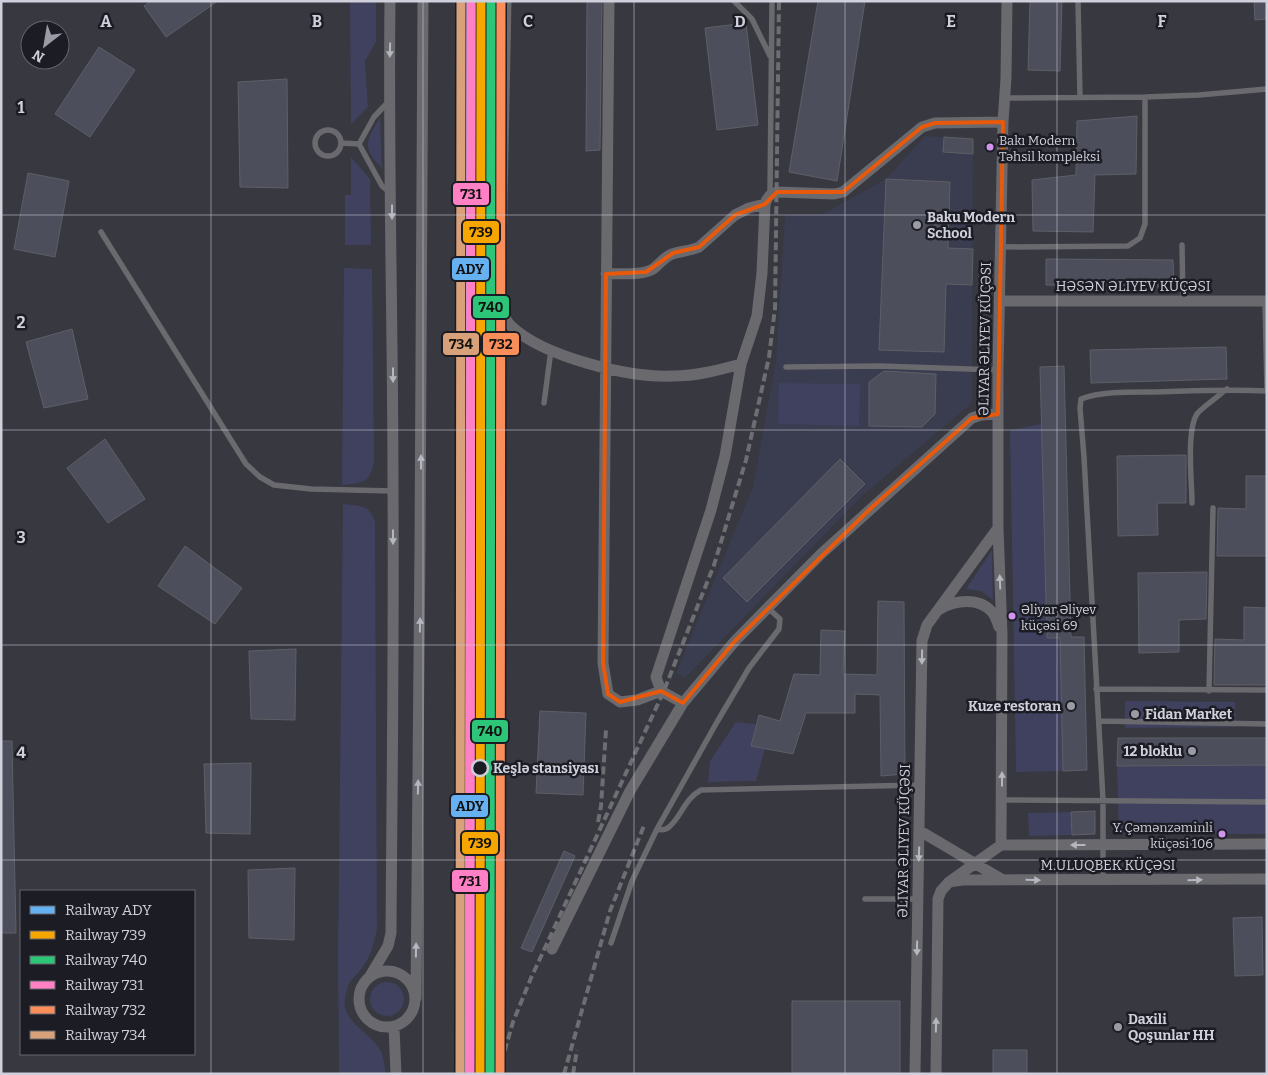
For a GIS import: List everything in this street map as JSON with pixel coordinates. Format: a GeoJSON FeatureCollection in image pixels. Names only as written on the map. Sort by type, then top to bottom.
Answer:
{"type":"FeatureCollection","features":[{"type":"Feature","properties":{"kind":"street"},"geometry":{"type":"LineString","coordinates":[[390,1],[389,101],[392,193],[393,491],[391,933],[388,946],[370,976],[363,983],[359,992],[358,1002],[361,1011],[367,1019],[375,1025],[384,1028],[394,1027],[403,1023],[410,1016],[416,998],[423,1]]}},
{"type":"Feature","properties":{"kind":"street"},"geometry":{"type":"LineString","coordinates":[[506,1],[500,306],[503,315],[510,325],[519,332],[551,350],[606,369],[639,375],[672,377],[695,375],[742,364]]}},
{"type":"Feature","properties":{"kind":"street"},"geometry":{"type":"LineString","coordinates":[[609,1],[603,664],[608,694],[620,702],[637,700],[660,691]]}},
{"type":"Feature","properties":{"kind":"street","name":"ƏLIYAR ƏLIYEV KÜÇƏSI"},"geometry":{"type":"LineString","coordinates":[[1001,845],[1002,634],[998,528],[998,370],[1003,122],[1006,98],[1006,1]]}},
{"type":"Feature","properties":{"kind":"street"},"geometry":{"type":"LineString","coordinates":[[606,274],[646,272],[655,268],[666,257],[674,253],[699,247],[735,215],[777,192],[834,194],[843,192],[922,127],[935,123],[1003,122]]}},
{"type":"Feature","properties":{"kind":"street"},"geometry":{"type":"LineString","coordinates":[[683,703],[660,691],[656,677],[711,510],[725,456],[742,364],[757,316],[767,199]]}},
{"type":"Feature","properties":{"kind":"street","name":"HƏSƏN ƏLIYEV KÜÇƏSI"},"geometry":{"type":"LineString","coordinates":[[1000,301],[1266,301]]}},
{"type":"Feature","properties":{"kind":"street"},"geometry":{"type":"LineString","coordinates":[[552,949],[630,791],[683,703],[735,641],[821,554],[963,424],[981,415],[998,414]]}},
{"type":"Feature","properties":{"kind":"street","name":"ƏLIYAR ƏLIYEV KÜÇƏSI"},"geometry":{"type":"LineString","coordinates":[[915,1074],[922,641],[926,625],[998,528]]}},
{"type":"Feature","properties":{"kind":"street"},"geometry":{"type":"LineString","coordinates":[[936,612],[956,602],[984,605],[994,614],[1002,634]]}},
{"type":"Feature","properties":{"kind":"street"},"geometry":{"type":"LineString","coordinates":[[920,831],[1003,880]]}},
{"type":"Feature","properties":{"kind":"street","name":"M.ULUQBEK KÜÇƏSI"},"geometry":{"type":"LineString","coordinates":[[1001,845],[1267,844]]}},
{"type":"Feature","properties":{"kind":"street"},"geometry":{"type":"LineString","coordinates":[[936,1074],[938,899],[941,891],[949,882],[1001,845]]}},
{"type":"Feature","properties":{"kind":"street","name":"M.ULUQBEK KÜÇƏSI"},"geometry":{"type":"LineString","coordinates":[[949,882],[962,880],[1267,879]]}},
{"type":"Feature","properties":{"kind":"street"},"geometry":{"type":"LineString","coordinates":[[370,976],[377,972],[395,972],[410,982],[416,998]]}},
{"type":"Feature","properties":{"kind":"street"},"geometry":{"type":"LineString","coordinates":[[394,1027],[396,1074]]}},
{"type":"Feature","properties":{"kind":"lane"},"geometry":{"type":"LineString","coordinates":[[734,1],[752,19],[771,58]]}},
{"type":"Feature","properties":{"kind":"lane"},"geometry":{"type":"LineString","coordinates":[[767,199],[772,1]]}},
{"type":"Feature","properties":{"kind":"lane"},"geometry":{"type":"LineString","coordinates":[[1078,1],[1080,97]]}},
{"type":"Feature","properties":{"kind":"lane"},"geometry":{"type":"LineString","coordinates":[[1006,98],[1145,97],[1199,95],[1267,89]]}},
{"type":"Feature","properties":{"kind":"lane"},"geometry":{"type":"LineString","coordinates":[[1001,247],[1128,246],[1140,238],[1145,224],[1145,97]]}},
{"type":"Feature","properties":{"kind":"lane"},"geometry":{"type":"LineString","coordinates":[[359,144],[374,116],[389,101]]}},
{"type":"Feature","properties":{"kind":"lane"},"geometry":{"type":"LineString","coordinates":[[327,130],[337,133],[342,143],[338,153],[327,157],[317,151],[315,146],[317,135],[321,131],[327,130]]}},
{"type":"Feature","properties":{"kind":"lane"},"geometry":{"type":"LineString","coordinates":[[342,143],[359,144]]}},
{"type":"Feature","properties":{"kind":"lane"},"geometry":{"type":"LineString","coordinates":[[359,144],[382,186],[392,193]]}},
{"type":"Feature","properties":{"kind":"lane"},"geometry":{"type":"LineString","coordinates":[[101,232],[246,464],[260,477],[274,485],[311,489],[393,491]]}},
{"type":"Feature","properties":{"kind":"lane"},"geometry":{"type":"LineString","coordinates":[[1182,245],[1183,301]]}},
{"type":"Feature","properties":{"kind":"lane"},"geometry":{"type":"LineString","coordinates":[[1103,881],[1102,800],[1081,399],[1090,396],[1134,392],[1227,389],[1267,391],[1266,301]]}},
{"type":"Feature","properties":{"kind":"lane"},"geometry":{"type":"LineString","coordinates":[[544,403],[551,350]]}},
{"type":"Feature","properties":{"kind":"lane"},"geometry":{"type":"LineString","coordinates":[[786,367],[880,366],[998,370]]}},
{"type":"Feature","properties":{"kind":"lane"},"geometry":{"type":"LineString","coordinates":[[1192,504],[1191,438],[1193,423],[1197,413],[1227,389]]}},
{"type":"Feature","properties":{"kind":"lane"},"geometry":{"type":"LineString","coordinates":[[1209,691],[1213,508]]}},
{"type":"Feature","properties":{"kind":"lane"},"geometry":{"type":"LineString","coordinates":[[610,943],[632,882],[657,829],[749,668],[779,629],[780,619],[768,608]]}},
{"type":"Feature","properties":{"kind":"lane"},"geometry":{"type":"LineString","coordinates":[[1096,689],[1267,690]]}},
{"type":"Feature","properties":{"kind":"lane"},"geometry":{"type":"LineString","coordinates":[[1098,720],[1267,724]]}},
{"type":"Feature","properties":{"kind":"lane"},"geometry":{"type":"LineString","coordinates":[[657,829],[663,830],[669,827],[691,796],[701,790],[920,785]]}},
{"type":"Feature","properties":{"kind":"lane"},"geometry":{"type":"LineString","coordinates":[[1002,800],[1267,802]]}},
{"type":"Feature","properties":{"kind":"lane"},"geometry":{"type":"LineString","coordinates":[[865,899],[918,899]]}},
{"type":"Feature","properties":{"kind":"highlighted area"},"geometry":{"type":"Polygon","coordinates":[[[1003,122],[998,414],[972,418],[871,508],[735,641],[683,703],[661,691],[620,702],[608,694],[603,663],[606,274],[646,272],[673,253],[699,247],[735,215],[765,204],[777,192],[843,192],[922,127],[935,123],[1003,122]]]}},
{"type":"Feature","properties":{"kind":"shaded area"},"geometry":{"type":"Polygon","coordinates":[[[350,1],[376,1],[376,42],[365,61],[368,107],[351,124],[350,1]]]}},
{"type":"Feature","properties":{"kind":"shaded area"},"geometry":{"type":"Polygon","coordinates":[[[380,117],[382,168],[368,149],[369,138],[380,117]]]}},
{"type":"Feature","properties":{"kind":"shaded area"},"geometry":{"type":"Polygon","coordinates":[[[925,136],[973,139],[972,403],[862,496],[685,678],[676,673],[753,487],[776,360],[785,215],[823,214],[886,179],[925,136]]]}},
{"type":"Feature","properties":{"kind":"shaded area"},"geometry":{"type":"Polygon","coordinates":[[[351,157],[370,179],[371,245],[345,245],[345,195],[351,195],[351,157]]]}},
{"type":"Feature","properties":{"kind":"shaded area"},"geometry":{"type":"Polygon","coordinates":[[[344,268],[372,269],[374,461],[370,474],[364,481],[342,485],[344,268]]]}},
{"type":"Feature","properties":{"kind":"shaded area"},"geometry":{"type":"Polygon","coordinates":[[[779,383],[860,384],[859,426],[778,424],[779,383]]]}},
{"type":"Feature","properties":{"kind":"shaded area"},"geometry":{"type":"Polygon","coordinates":[[[1042,424],[1047,638],[1060,638],[1063,771],[1016,772],[1010,430],[1042,424]]]}},
{"type":"Feature","properties":{"kind":"shaded area"},"geometry":{"type":"Polygon","coordinates":[[[343,504],[367,509],[375,522],[377,929],[369,957],[348,986],[345,1006],[351,1019],[381,1051],[386,1074],[339,1074],[338,957],[343,504]]]}},
{"type":"Feature","properties":{"kind":"shaded area"},"geometry":{"type":"Polygon","coordinates":[[[992,550],[993,600],[981,591],[966,589],[992,550]]]}},
{"type":"Feature","properties":{"kind":"shaded area"},"geometry":{"type":"Polygon","coordinates":[[[1125,701],[1235,702],[1236,727],[1125,728],[1125,701]]]}},
{"type":"Feature","properties":{"kind":"shaded area"},"geometry":{"type":"Polygon","coordinates":[[[736,722],[756,724],[751,746],[765,749],[756,781],[708,782],[710,761],[736,722]]]}},
{"type":"Feature","properties":{"kind":"shaded area"},"geometry":{"type":"Polygon","coordinates":[[[1267,765],[1267,834],[1119,834],[1117,766],[1267,765]]]}},
{"type":"Feature","properties":{"kind":"shaded area"},"geometry":{"type":"Polygon","coordinates":[[[1071,812],[1072,835],[1029,836],[1028,813],[1071,812]]]}},
{"type":"Feature","properties":{"kind":"shaded area"},"geometry":{"type":"Polygon","coordinates":[[[387,982],[394,983],[399,987],[403,992],[403,1006],[399,1011],[394,1015],[387,1016],[380,1015],[375,1011],[371,1006],[370,999],[371,992],[375,987],[380,983],[387,982]]]}},
{"type":"Feature","properties":{"kind":"building"},"geometry":{"type":"Polygon","coordinates":[[[151,1],[218,1],[166,37],[144,6],[151,1]]]}},
{"type":"Feature","properties":{"kind":"building"},"geometry":{"type":"Polygon","coordinates":[[[587,1],[602,1],[600,150],[586,151],[587,1]]]}},
{"type":"Feature","properties":{"kind":"building"},"geometry":{"type":"Polygon","coordinates":[[[818,1],[865,1],[837,181],[789,172],[818,1]]]}},
{"type":"Feature","properties":{"kind":"building"},"geometry":{"type":"Polygon","coordinates":[[[1030,1],[1062,1],[1060,71],[1028,70],[1030,1]]]}},
{"type":"Feature","properties":{"kind":"building"},"geometry":{"type":"Polygon","coordinates":[[[1254,1],[1267,1],[1267,19],[1255,20],[1254,1]]]}},
{"type":"Feature","properties":{"kind":"building"},"geometry":{"type":"Polygon","coordinates":[[[746,23],[758,125],[717,130],[705,28],[746,23]]]}},
{"type":"Feature","properties":{"kind":"building"},"geometry":{"type":"Polygon","coordinates":[[[99,47],[135,70],[90,137],[55,114],[99,47]]]}},
{"type":"Feature","properties":{"kind":"building"},"geometry":{"type":"Polygon","coordinates":[[[287,79],[288,188],[240,187],[238,82],[287,79]]]}},
{"type":"Feature","properties":{"kind":"building"},"geometry":{"type":"Polygon","coordinates":[[[1137,116],[1136,174],[1095,175],[1093,232],[1033,231],[1032,180],[1076,175],[1077,121],[1137,116]]]}},
{"type":"Feature","properties":{"kind":"building"},"geometry":{"type":"Polygon","coordinates":[[[944,137],[973,139],[973,154],[943,152],[944,137]]]}},
{"type":"Feature","properties":{"kind":"building"},"geometry":{"type":"Polygon","coordinates":[[[28,173],[69,181],[55,257],[14,249],[28,173]]]}},
{"type":"Feature","properties":{"kind":"building","name":"Baku Modern School"},"geometry":{"type":"Polygon","coordinates":[[[886,179],[950,182],[948,248],[973,249],[972,285],[946,284],[944,352],[879,350],[886,179]]]}},
{"type":"Feature","properties":{"kind":"building"},"geometry":{"type":"Polygon","coordinates":[[[1046,259],[1173,260],[1174,287],[1046,285],[1046,259]]]}},
{"type":"Feature","properties":{"kind":"building"},"geometry":{"type":"Polygon","coordinates":[[[72,329],[88,399],[44,408],[26,342],[72,329]]]}},
{"type":"Feature","properties":{"kind":"building"},"geometry":{"type":"Polygon","coordinates":[[[1226,347],[1227,379],[1091,383],[1090,350],[1226,347]]]}},
{"type":"Feature","properties":{"kind":"building"},"geometry":{"type":"Polygon","coordinates":[[[1064,366],[1071,637],[1084,637],[1087,770],[1063,771],[1060,638],[1047,638],[1040,367],[1064,366]]]}},
{"type":"Feature","properties":{"kind":"building"},"geometry":{"type":"Polygon","coordinates":[[[884,371],[936,374],[935,414],[922,427],[869,426],[869,382],[884,371]]]}},
{"type":"Feature","properties":{"kind":"building"},"geometry":{"type":"Polygon","coordinates":[[[105,439],[145,499],[108,523],[67,468],[105,439]]]}},
{"type":"Feature","properties":{"kind":"building"},"geometry":{"type":"Polygon","coordinates":[[[1186,455],[1186,503],[1157,503],[1158,535],[1118,536],[1117,456],[1186,455]]]}},
{"type":"Feature","properties":{"kind":"building"},"geometry":{"type":"Polygon","coordinates":[[[840,459],[865,484],[747,602],[723,578],[840,459]]]}},
{"type":"Feature","properties":{"kind":"building"},"geometry":{"type":"Polygon","coordinates":[[[1246,476],[1267,476],[1267,556],[1217,556],[1218,508],[1246,509],[1246,476]]]}},
{"type":"Feature","properties":{"kind":"building"},"geometry":{"type":"Polygon","coordinates":[[[185,546],[242,588],[215,624],[158,586],[185,546]]]}},
{"type":"Feature","properties":{"kind":"building"},"geometry":{"type":"Polygon","coordinates":[[[1207,572],[1206,619],[1179,620],[1179,652],[1139,653],[1138,573],[1207,572]]]}},
{"type":"Feature","properties":{"kind":"building"},"geometry":{"type":"Polygon","coordinates":[[[878,601],[904,602],[905,774],[881,776],[880,695],[855,694],[855,713],[806,713],[793,754],[751,746],[759,715],[780,721],[794,674],[820,675],[821,630],[845,631],[843,674],[877,675],[878,601]]]}},
{"type":"Feature","properties":{"kind":"building"},"geometry":{"type":"Polygon","coordinates":[[[1244,607],[1267,608],[1267,685],[1214,685],[1215,639],[1244,640],[1244,607]]]}},
{"type":"Feature","properties":{"kind":"building"},"geometry":{"type":"Polygon","coordinates":[[[296,649],[295,720],[251,719],[249,651],[296,649]]]}},
{"type":"Feature","properties":{"kind":"building"},"geometry":{"type":"Polygon","coordinates":[[[540,711],[586,713],[583,795],[536,793],[540,711]]]}},
{"type":"Feature","properties":{"kind":"building","name":"12 bloklu"},"geometry":{"type":"Polygon","coordinates":[[[1118,738],[1267,738],[1267,765],[1117,766],[1118,738]]]}},
{"type":"Feature","properties":{"kind":"building"},"geometry":{"type":"Polygon","coordinates":[[[1,741],[12,741],[16,933],[1,933],[1,741]]]}},
{"type":"Feature","properties":{"kind":"building"},"geometry":{"type":"Polygon","coordinates":[[[251,763],[250,834],[206,833],[204,764],[251,763]]]}},
{"type":"Feature","properties":{"kind":"building"},"geometry":{"type":"Polygon","coordinates":[[[1095,811],[1095,834],[1072,835],[1071,812],[1095,811]]]}},
{"type":"Feature","properties":{"kind":"building"},"geometry":{"type":"Polygon","coordinates":[[[564,851],[575,856],[532,952],[521,948],[564,851]]]}},
{"type":"Feature","properties":{"kind":"building"},"geometry":{"type":"Polygon","coordinates":[[[295,868],[294,940],[249,938],[248,870],[295,868]]]}},
{"type":"Feature","properties":{"kind":"building"},"geometry":{"type":"Polygon","coordinates":[[[1262,917],[1263,975],[1235,976],[1233,918],[1262,917]]]}},
{"type":"Feature","properties":{"kind":"building"},"geometry":{"type":"Polygon","coordinates":[[[792,1001],[900,1001],[900,1074],[792,1074],[792,1001]]]}},
{"type":"Feature","properties":{"kind":"building"},"geometry":{"type":"Polygon","coordinates":[[[993,1050],[1027,1050],[1027,1074],[993,1074],[993,1050]]]}},
{"type":"Feature","properties":{"kind":"railway"},"geometry":{"type":"LineString","coordinates":[[498,1074],[513,1022],[531,978],[663,693],[714,565],[746,460],[769,357],[775,308],[779,1]]}},
{"type":"Feature","properties":{"kind":"railway"},"geometry":{"type":"LineString","coordinates":[[598,822],[601,806],[606,730]]}},
{"type":"Feature","properties":{"kind":"railway"},"geometry":{"type":"LineString","coordinates":[[564,1074],[610,911],[645,823]]}},
{"type":"Feature","properties":{"kind":"railway"},"geometry":{"type":"LineString","coordinates":[[573,1074],[577,1050]]}},
{"type":"Feature","properties":{"kind":"rail line","name":"734"},"geometry":{"type":"LineString","coordinates":[[460,1074],[461,1]]}},
{"type":"Feature","properties":{"kind":"rail line","name":"ADY"},"geometry":{"type":"LineString","coordinates":[[469,1074],[471,1]]}},
{"type":"Feature","properties":{"kind":"rail line","name":"731"},"geometry":{"type":"LineString","coordinates":[[470,1074],[471,1]]}},
{"type":"Feature","properties":{"kind":"rail line","name":"739"},"geometry":{"type":"LineString","coordinates":[[480,1074],[481,1]]}},
{"type":"Feature","properties":{"kind":"rail line","name":"740"},"geometry":{"type":"LineString","coordinates":[[490,1074],[491,1]]}},
{"type":"Feature","properties":{"kind":"rail line","name":"732"},"geometry":{"type":"LineString","coordinates":[[500,1074],[501,1]]}},
{"type":"Feature","properties":{"kind":"place","name":"Bakı Modern Təhsil kompleksi"},"geometry":{"type":"Point","coordinates":[990,147]}},
{"type":"Feature","properties":{"kind":"place","name":"Baku Modern School"},"geometry":{"type":"Point","coordinates":[917,225]}},
{"type":"Feature","properties":{"kind":"place","name":"Əliyar Əliyev küçəsi 69"},"geometry":{"type":"Point","coordinates":[1012,616]}},
{"type":"Feature","properties":{"kind":"place","name":"Kuze restoran"},"geometry":{"type":"Point","coordinates":[1071,706]}},
{"type":"Feature","properties":{"kind":"place","name":"Fidan Market"},"geometry":{"type":"Point","coordinates":[1135,714]}},
{"type":"Feature","properties":{"kind":"place","name":"12 bloklu"},"geometry":{"type":"Point","coordinates":[1192,751]}},
{"type":"Feature","properties":{"kind":"place","name":"Keşlə stansiyası"},"geometry":{"type":"Point","coordinates":[480,768]}},
{"type":"Feature","properties":{"kind":"place","name":"Y. Çəmənzəminli küçəsi 106"},"geometry":{"type":"Point","coordinates":[1222,834]}},
{"type":"Feature","properties":{"kind":"place","name":"Daxili Qoşunlar HH"},"geometry":{"type":"Point","coordinates":[1118,1027]}}]}
